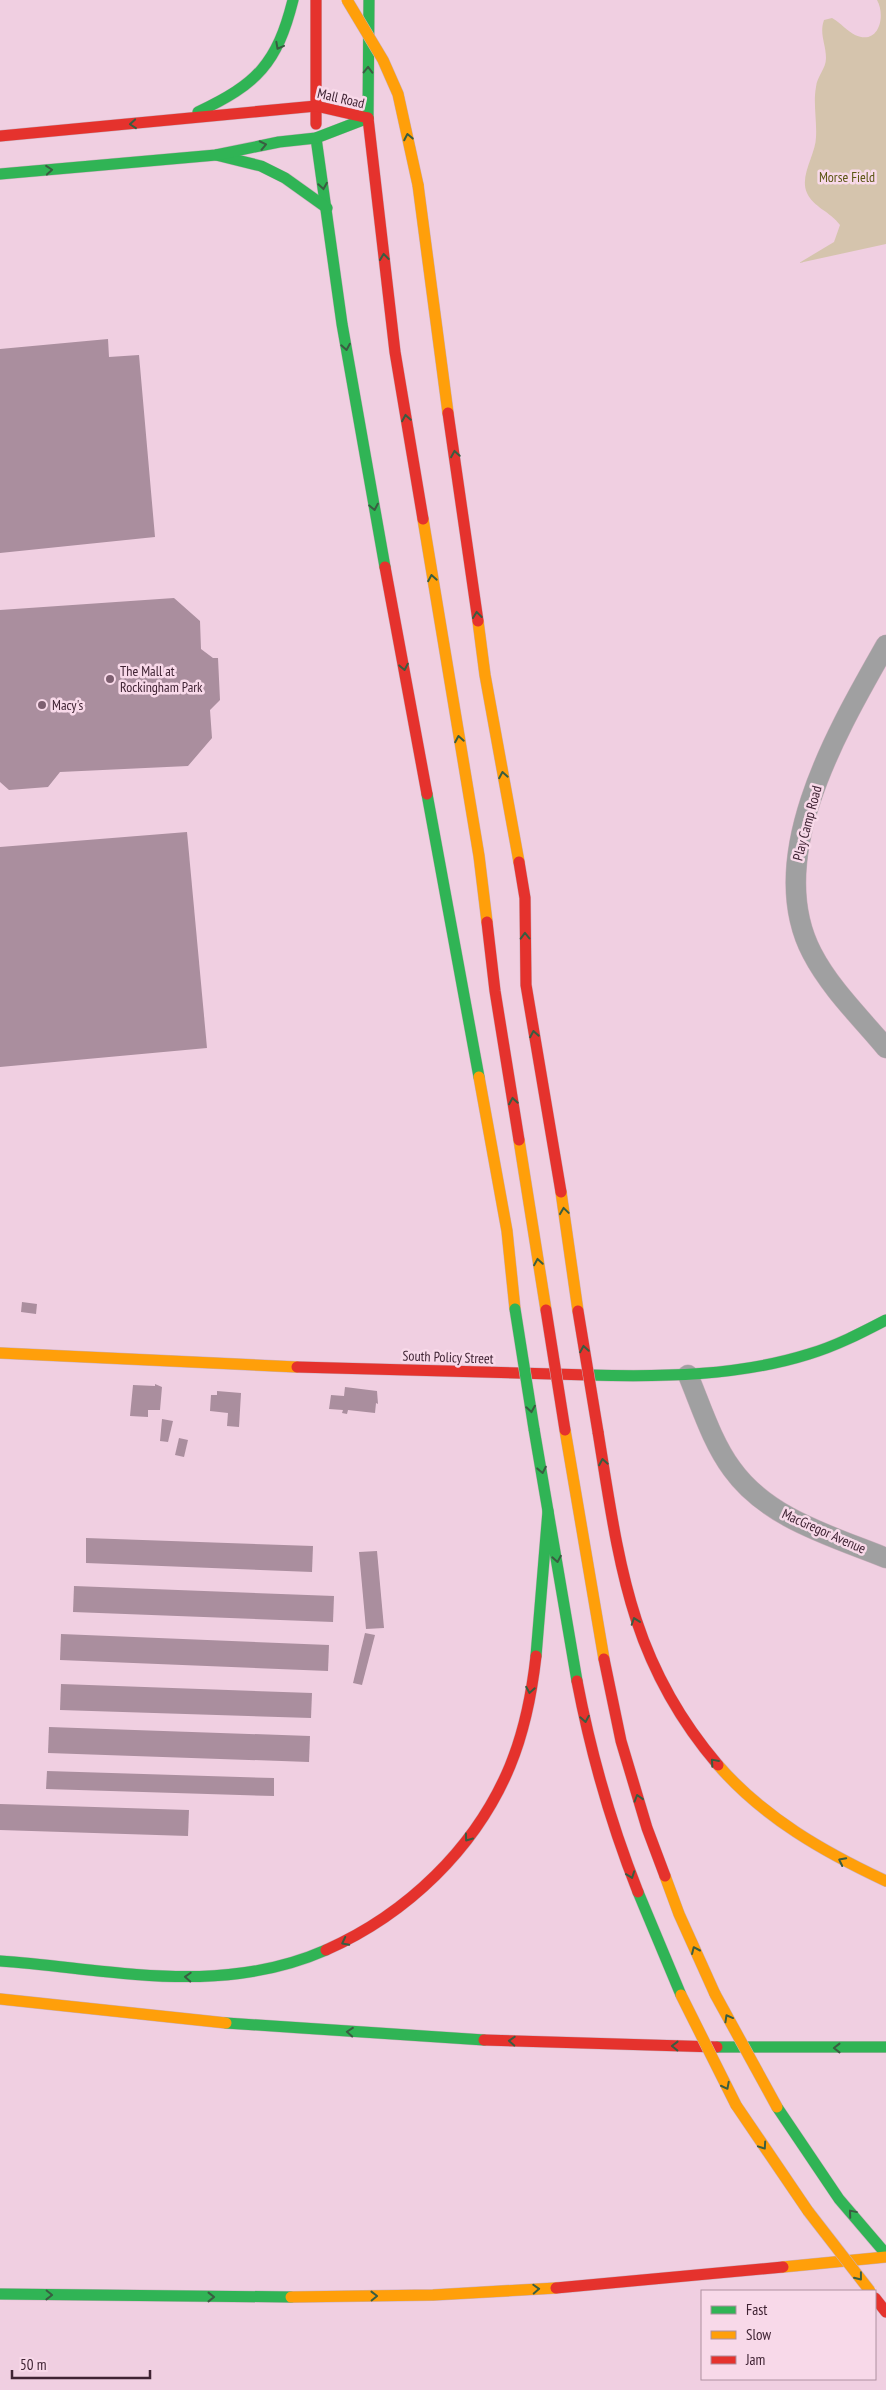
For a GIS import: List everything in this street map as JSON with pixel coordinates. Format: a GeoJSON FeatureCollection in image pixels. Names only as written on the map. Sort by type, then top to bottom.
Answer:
{"type":"FeatureCollection","features":[{"type":"Feature","properties":{"kind":"main road"},"geometry":{"type":"LineString","coordinates":[[182,119],[234,94],[253,80],[269,64],[281,45],[293,0]]}},
{"type":"Feature","properties":{"kind":"main road"},"geometry":{"type":"LineString","coordinates":[[316,0],[316,138],[342,324],[507,1231],[515,1309],[534,1429],[587,1733],[613,1825],[645,1912],[681,1996],[736,2105],[808,2211],[869,2290]]}},
{"type":"Feature","properties":{"kind":"main road"},"geometry":{"type":"LineString","coordinates":[[347,0],[384,60],[398,94],[418,185],[439,356],[466,526],[485,675],[525,898],[526,985],[560,1183],[578,1311],[598,1432],[624,1579],[632,1612],[657,1676],[673,1706],[712,1761],[761,1808],[816,1848],[886,1881]]}},
{"type":"Feature","properties":{"kind":"main road"},"geometry":{"type":"LineString","coordinates":[[369,0],[368,118],[396,352],[479,856],[495,991],[565,1430],[602,1650],[621,1741],[650,1837],[679,1914],[715,1994],[777,2106],[840,2199],[886,2256]]}},
{"type":"Feature","properties":{"kind":"main road","name":"Mall Road"},"geometry":{"type":"LineString","coordinates":[[0,136],[316,106],[368,118]]}},
{"type":"Feature","properties":{"kind":"main road","name":"Mall Road"},"geometry":{"type":"LineString","coordinates":[[0,174],[216,155],[279,142],[316,138],[368,118]]}},
{"type":"Feature","properties":{"kind":"main road"},"geometry":{"type":"LineString","coordinates":[[216,155],[261,166],[285,178],[327,208]]}},
{"type":"Feature","properties":{"kind":"main road"},"geometry":{"type":"LineString","coordinates":[[479,856],[496,902]]}},
{"type":"Feature","properties":{"kind":"main road"},"geometry":{"type":"LineString","coordinates":[[512,948],[526,985]]}},
{"type":"Feature","properties":{"kind":"main road","name":"South Policy Street"},"geometry":{"type":"LineString","coordinates":[[1,1354],[429,1372],[642,1377],[688,1375],[770,1365],[844,1342],[886,1320]]}},
{"type":"Feature","properties":{"kind":"main road"},"geometry":{"type":"LineString","coordinates":[[0,1961],[194,1978],[235,1976],[304,1959],[337,1946],[368,1931],[424,1888],[456,1854],[478,1825],[500,1788],[516,1751],[528,1706],[538,1642],[548,1511]]}},
{"type":"Feature","properties":{"kind":"main road"},"geometry":{"type":"LineString","coordinates":[[0,1999],[138,2014],[396,2035],[618,2045],[886,2047]]}},
{"type":"Feature","properties":{"kind":"main road"},"geometry":{"type":"LineString","coordinates":[[0,2294],[304,2298],[434,2295],[566,2287],[886,2256]]}},
{"type":"Feature","properties":{"kind":"main road"},"geometry":{"type":"LineString","coordinates":[[876,2299],[886,2312]]}},
{"type":"Feature","properties":{"kind":"street","name":"Play Camp Road"},"geometry":{"type":"LineString","coordinates":[[886,646],[842,724],[824,764],[799,846],[795,889],[797,911],[811,952],[822,970],[886,1048]]}},
{"type":"Feature","properties":{"kind":"street","name":"MacGregor Avenue"},"geometry":{"type":"LineString","coordinates":[[688,1375],[720,1450],[731,1469],[745,1485],[767,1504],[798,1522],[886,1558]]}},
{"type":"Feature","properties":{"kind":"green space","name":"Morse Field"},"geometry":{"type":"Polygon","coordinates":[[[877,0],[886,0],[886,244],[799,263],[834,242],[840,225],[832,216],[813,202],[805,186],[806,172],[815,144],[816,87],[826,62],[822,34],[824,20],[832,18],[855,35],[870,36],[875,33],[880,21],[880,7],[877,0]]]}},
{"type":"Feature","properties":{"kind":"building"},"geometry":{"type":"Polygon","coordinates":[[[108,339],[109,357],[139,355],[155,537],[0,553],[0,349],[108,339]]]}},
{"type":"Feature","properties":{"kind":"building","name":"The Mall at Rockingham Park"},"geometry":{"type":"Polygon","coordinates":[[[174,598],[200,621],[201,649],[213,658],[218,658],[220,700],[210,710],[212,738],[188,766],[60,772],[48,787],[9,790],[0,782],[0,610],[174,598]]]}},
{"type":"Feature","properties":{"kind":"building"},"geometry":{"type":"Polygon","coordinates":[[[187,832],[207,1048],[0,1067],[0,847],[187,832]]]}},
{"type":"Feature","properties":{"kind":"building"},"geometry":{"type":"Polygon","coordinates":[[[22,1302],[37,1304],[36,1314],[21,1312],[22,1302]]]}},
{"type":"Feature","properties":{"kind":"building"},"geometry":{"type":"Polygon","coordinates":[[[155,1384],[162,1387],[160,1410],[148,1410],[148,1417],[130,1416],[133,1385],[155,1386],[155,1384]]]}},
{"type":"Feature","properties":{"kind":"building"},"geometry":{"type":"Polygon","coordinates":[[[345,1387],[377,1391],[378,1404],[376,1403],[375,1413],[348,1410],[347,1414],[342,1413],[343,1410],[329,1409],[331,1395],[344,1396],[345,1387]]]}},
{"type":"Feature","properties":{"kind":"building"},"geometry":{"type":"Polygon","coordinates":[[[217,1391],[241,1393],[239,1427],[227,1426],[228,1413],[210,1411],[211,1395],[217,1395],[217,1391]]]}},
{"type":"Feature","properties":{"kind":"building"},"geometry":{"type":"Polygon","coordinates":[[[162,1419],[173,1421],[168,1442],[160,1441],[162,1419]]]}},
{"type":"Feature","properties":{"kind":"building"},"geometry":{"type":"Polygon","coordinates":[[[179,1438],[188,1440],[184,1457],[175,1455],[179,1438]]]}},
{"type":"Feature","properties":{"kind":"building"},"geometry":{"type":"Polygon","coordinates":[[[86,1538],[313,1546],[312,1572],[86,1563],[86,1538]]]}},
{"type":"Feature","properties":{"kind":"building"},"geometry":{"type":"Polygon","coordinates":[[[377,1551],[384,1628],[366,1629],[359,1552],[377,1551]]]}},
{"type":"Feature","properties":{"kind":"building"},"geometry":{"type":"Polygon","coordinates":[[[74,1586],[334,1596],[333,1622],[73,1612],[74,1586]]]}},
{"type":"Feature","properties":{"kind":"building"},"geometry":{"type":"Polygon","coordinates":[[[365,1633],[375,1635],[362,1685],[353,1683],[365,1633]]]}},
{"type":"Feature","properties":{"kind":"building"},"geometry":{"type":"Polygon","coordinates":[[[61,1634],[329,1645],[328,1671],[60,1660],[61,1634]]]}},
{"type":"Feature","properties":{"kind":"building"},"geometry":{"type":"Polygon","coordinates":[[[61,1684],[312,1693],[311,1718],[60,1710],[61,1684]]]}},
{"type":"Feature","properties":{"kind":"building"},"geometry":{"type":"Polygon","coordinates":[[[49,1727],[310,1736],[309,1762],[48,1753],[49,1727]]]}},
{"type":"Feature","properties":{"kind":"building"},"geometry":{"type":"Polygon","coordinates":[[[47,1771],[274,1778],[274,1796],[46,1789],[47,1771]]]}},
{"type":"Feature","properties":{"kind":"building"},"geometry":{"type":"Polygon","coordinates":[[[0,1804],[189,1810],[188,1836],[0,1830],[0,1804]]]}},
{"type":"Feature","properties":{"kind":"traffic: fast"},"geometry":{"type":"LineString","coordinates":[[198,112],[235,92],[262,70],[280,41],[293,0]]}},
{"type":"Feature","properties":{"kind":"traffic: fast"},"geometry":{"type":"LineString","coordinates":[[368,118],[369,0]]}},
{"type":"Feature","properties":{"kind":"traffic: fast"},"geometry":{"type":"LineString","coordinates":[[0,174],[216,155],[279,142],[316,138],[368,118]]}},
{"type":"Feature","properties":{"kind":"traffic: fast"},"geometry":{"type":"LineString","coordinates":[[316,138],[342,324],[385,567]]}},
{"type":"Feature","properties":{"kind":"traffic: fast"},"geometry":{"type":"LineString","coordinates":[[216,155],[261,166],[285,178],[327,208]]}},
{"type":"Feature","properties":{"kind":"traffic: fast"},"geometry":{"type":"LineString","coordinates":[[427,794],[479,1077]]}},
{"type":"Feature","properties":{"kind":"traffic: fast"},"geometry":{"type":"LineString","coordinates":[[515,1309],[534,1429]]}},
{"type":"Feature","properties":{"kind":"traffic: fast"},"geometry":{"type":"LineString","coordinates":[[589,1375],[700,1374],[755,1367],[819,1351],[886,1320]]}},
{"type":"Feature","properties":{"kind":"traffic: fast"},"geometry":{"type":"LineString","coordinates":[[534,1429],[577,1681]]}},
{"type":"Feature","properties":{"kind":"traffic: fast"},"geometry":{"type":"LineString","coordinates":[[536,1656],[548,1511]]}},
{"type":"Feature","properties":{"kind":"traffic: fast"},"geometry":{"type":"LineString","coordinates":[[638,1892],[681,1995]]}},
{"type":"Feature","properties":{"kind":"traffic: fast"},"geometry":{"type":"LineString","coordinates":[[0,1961],[124,1973],[205,1976],[246,1973],[286,1964],[326,1950]]}},
{"type":"Feature","properties":{"kind":"traffic: fast"},"geometry":{"type":"LineString","coordinates":[[226,2023],[484,2040]]}},
{"type":"Feature","properties":{"kind":"traffic: fast"},"geometry":{"type":"LineString","coordinates":[[717,2047],[886,2047]]}},
{"type":"Feature","properties":{"kind":"traffic: fast"},"geometry":{"type":"LineString","coordinates":[[777,2107],[839,2199],[886,2254]]}},
{"type":"Feature","properties":{"kind":"traffic: fast"},"geometry":{"type":"LineString","coordinates":[[0,2294],[291,2297]]}},
{"type":"Feature","properties":{"kind":"traffic: slow"},"geometry":{"type":"LineString","coordinates":[[347,0],[383,60],[398,94],[418,185]]}},
{"type":"Feature","properties":{"kind":"traffic: slow"},"geometry":{"type":"LineString","coordinates":[[418,185],[448,413]]}},
{"type":"Feature","properties":{"kind":"traffic: slow"},"geometry":{"type":"LineString","coordinates":[[423,519],[479,856],[487,922]]}},
{"type":"Feature","properties":{"kind":"traffic: slow"},"geometry":{"type":"LineString","coordinates":[[478,621],[485,675],[519,862]]}},
{"type":"Feature","properties":{"kind":"traffic: slow"},"geometry":{"type":"LineString","coordinates":[[479,1077],[507,1231],[515,1309]]}},
{"type":"Feature","properties":{"kind":"traffic: slow"},"geometry":{"type":"LineString","coordinates":[[519,1140],[546,1310]]}},
{"type":"Feature","properties":{"kind":"traffic: slow"},"geometry":{"type":"LineString","coordinates":[[561,1192],[578,1311]]}},
{"type":"Feature","properties":{"kind":"traffic: slow"},"geometry":{"type":"LineString","coordinates":[[0,1353],[297,1367]]}},
{"type":"Feature","properties":{"kind":"traffic: slow"},"geometry":{"type":"LineString","coordinates":[[565,1430],[604,1659]]}},
{"type":"Feature","properties":{"kind":"traffic: slow"},"geometry":{"type":"LineString","coordinates":[[718,1765],[755,1801],[796,1832],[840,1858],[886,1881]]}},
{"type":"Feature","properties":{"kind":"traffic: slow"},"geometry":{"type":"LineString","coordinates":[[665,1876],[679,1914],[715,1994]]}},
{"type":"Feature","properties":{"kind":"traffic: slow"},"geometry":{"type":"LineString","coordinates":[[715,1994],[777,2107]]}},
{"type":"Feature","properties":{"kind":"traffic: slow"},"geometry":{"type":"LineString","coordinates":[[681,1995],[736,2105]]}},
{"type":"Feature","properties":{"kind":"traffic: slow"},"geometry":{"type":"LineString","coordinates":[[0,1999],[226,2023]]}},
{"type":"Feature","properties":{"kind":"traffic: slow"},"geometry":{"type":"LineString","coordinates":[[736,2105],[808,2211]]}},
{"type":"Feature","properties":{"kind":"traffic: slow"},"geometry":{"type":"LineString","coordinates":[[808,2211],[869,2290]]}},
{"type":"Feature","properties":{"kind":"traffic: slow"},"geometry":{"type":"LineString","coordinates":[[783,2267],[886,2257]]}},
{"type":"Feature","properties":{"kind":"traffic: slow"},"geometry":{"type":"LineString","coordinates":[[291,2297],[433,2295],[556,2288]]}},
{"type":"Feature","properties":{"kind":"traffic: jam"},"geometry":{"type":"LineString","coordinates":[[316,0],[316,124]]}},
{"type":"Feature","properties":{"kind":"traffic: jam"},"geometry":{"type":"LineString","coordinates":[[0,136],[316,106],[368,118]]}},
{"type":"Feature","properties":{"kind":"traffic: jam"},"geometry":{"type":"LineString","coordinates":[[368,118],[395,352],[423,519]]}},
{"type":"Feature","properties":{"kind":"traffic: jam"},"geometry":{"type":"LineString","coordinates":[[448,413],[478,621]]}},
{"type":"Feature","properties":{"kind":"traffic: jam"},"geometry":{"type":"LineString","coordinates":[[385,567],[427,794]]}},
{"type":"Feature","properties":{"kind":"traffic: jam"},"geometry":{"type":"LineString","coordinates":[[519,862],[525,898],[526,985],[561,1192]]}},
{"type":"Feature","properties":{"kind":"traffic: jam"},"geometry":{"type":"LineString","coordinates":[[487,922],[495,991],[519,1140]]}},
{"type":"Feature","properties":{"kind":"traffic: jam"},"geometry":{"type":"LineString","coordinates":[[546,1310],[565,1430]]}},
{"type":"Feature","properties":{"kind":"traffic: jam"},"geometry":{"type":"LineString","coordinates":[[578,1311],[598,1432]]}},
{"type":"Feature","properties":{"kind":"traffic: jam"},"geometry":{"type":"LineString","coordinates":[[297,1367],[589,1375]]}},
{"type":"Feature","properties":{"kind":"traffic: jam"},"geometry":{"type":"LineString","coordinates":[[598,1432],[622,1567],[632,1608],[646,1648],[665,1687],[688,1726],[718,1765]]}},
{"type":"Feature","properties":{"kind":"traffic: jam"},"geometry":{"type":"LineString","coordinates":[[326,1950],[384,1918],[411,1898],[458,1851],[478,1824],[496,1796],[515,1753],[527,1712],[536,1656]]}},
{"type":"Feature","properties":{"kind":"traffic: jam"},"geometry":{"type":"LineString","coordinates":[[604,1659],[621,1741],[647,1828],[665,1876]]}},
{"type":"Feature","properties":{"kind":"traffic: jam"},"geometry":{"type":"LineString","coordinates":[[577,1681],[603,1788],[619,1841],[638,1892]]}},
{"type":"Feature","properties":{"kind":"traffic: jam"},"geometry":{"type":"LineString","coordinates":[[484,2040],[717,2047]]}},
{"type":"Feature","properties":{"kind":"traffic: jam"},"geometry":{"type":"LineString","coordinates":[[556,2288],[783,2267]]}},
{"type":"Feature","properties":{"kind":"traffic: jam"},"geometry":{"type":"LineString","coordinates":[[876,2299],[886,2312]]}},
{"type":"Feature","properties":{"kind":"place","name":"The Mall at Rockingham Park"},"geometry":{"type":"Point","coordinates":[110,679]}},
{"type":"Feature","properties":{"kind":"place","name":"Macy's"},"geometry":{"type":"Point","coordinates":[42,705]}}]}
